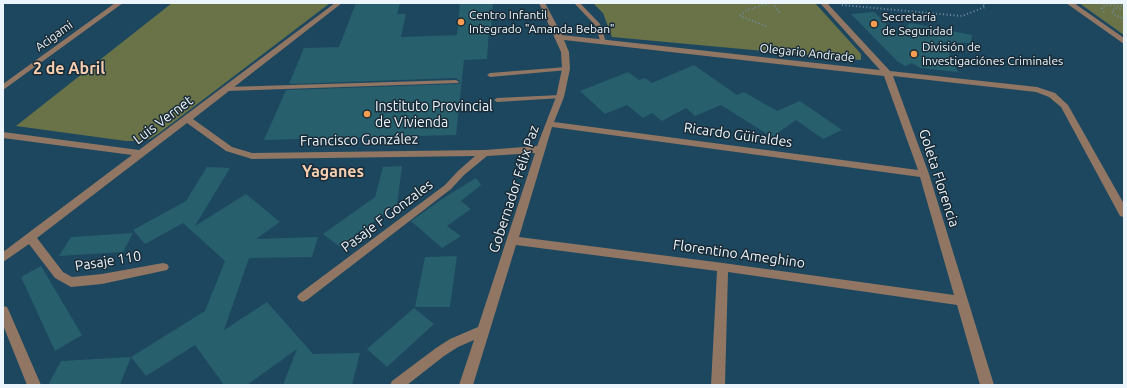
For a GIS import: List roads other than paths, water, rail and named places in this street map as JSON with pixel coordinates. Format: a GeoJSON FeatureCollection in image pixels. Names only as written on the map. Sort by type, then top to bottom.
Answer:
{"type":"FeatureCollection","features":[{"type":"Feature","properties":{"kind":"street","name":"Acigami"},"geometry":{"type":"LineString","coordinates":[[3,88],[120,3]]}},
{"type":"Feature","properties":{"kind":"street","name":"Luis Vernet"},"geometry":{"type":"LineString","coordinates":[[3,258],[339,3]]}},
{"type":"Feature","properties":{"kind":"street","name":"Gobernador Félix Paz"},"geometry":{"type":"LineString","coordinates":[[466,385],[541,148],[560,97],[566,69],[565,52],[542,3]]}},
{"type":"Feature","properties":{"kind":"street","name":"Goleta Florencia"},"geometry":{"type":"LineString","coordinates":[[823,3],[888,74],[924,174],[987,385]]}},
{"type":"Feature","properties":{"kind":"street"},"geometry":{"type":"LineString","coordinates":[[1069,3],[1124,42]]}},
{"type":"Feature","properties":{"kind":"street","name":"Olegario Andrade"},"geometry":{"type":"LineString","coordinates":[[559,37],[1038,90],[1052,95],[1064,105],[1124,213]]}},
{"type":"Feature","properties":{"kind":"street","name":"Francisco González"},"geometry":{"type":"LineString","coordinates":[[187,119],[229,149],[252,156],[485,153],[541,148]]}},
{"type":"Feature","properties":{"kind":"street","name":"Ricardo Güiraldes"},"geometry":{"type":"LineString","coordinates":[[549,124],[924,174]]}},
{"type":"Feature","properties":{"kind":"street"},"geometry":{"type":"LineString","coordinates":[[3,135],[141,154]]}},
{"type":"Feature","properties":{"kind":"street","name":"Pasaje F Gonzales"},"geometry":{"type":"LineString","coordinates":[[303,297],[448,187],[485,153]]}},
{"type":"Feature","properties":{"kind":"street","name":"Pasaje 110"},"geometry":{"type":"LineString","coordinates":[[30,237],[59,275],[71,282],[102,279],[163,267]]}},
{"type":"Feature","properties":{"kind":"street","name":"Florentino Ameghino"},"geometry":{"type":"LineString","coordinates":[[512,240],[723,267],[961,301]]}},
{"type":"Feature","properties":{"kind":"street"},"geometry":{"type":"LineString","coordinates":[[718,385],[723,267]]}},
{"type":"Feature","properties":{"kind":"street"},"geometry":{"type":"LineString","coordinates":[[3,311],[34,385]]}},
{"type":"Feature","properties":{"kind":"street"},"geometry":{"type":"LineString","coordinates":[[397,385],[454,343],[483,331]]}},
{"type":"Feature","properties":{"kind":"lane"},"geometry":{"type":"LineString","coordinates":[[577,3],[598,25],[603,42]]}},
{"type":"Feature","properties":{"kind":"lane"},"geometry":{"type":"LineString","coordinates":[[490,75],[566,69]]}},
{"type":"Feature","properties":{"kind":"lane"},"geometry":{"type":"LineString","coordinates":[[227,89],[456,82]]}},
{"type":"Feature","properties":{"kind":"lane"},"geometry":{"type":"LineString","coordinates":[[497,100],[560,97]]}},
{"type":"Feature","properties":{"kind":"place","name":"Centro Infantil Integrado \"Amanda Beban\""},"geometry":{"type":"Point","coordinates":[461,22]}},
{"type":"Feature","properties":{"kind":"place","name":"Secretaría de Seguridad"},"geometry":{"type":"Point","coordinates":[874,24]}},
{"type":"Feature","properties":{"kind":"place","name":"División de Investigaciónes Criminales"},"geometry":{"type":"Point","coordinates":[914,54]}},
{"type":"Feature","properties":{"kind":"place","name":"Instituto Provincial de Vivienda"},"geometry":{"type":"Point","coordinates":[367,114]}},
{"type":"Feature","properties":{"kind":"district","name":"2 de Abril"},"geometry":{"type":"Point","coordinates":[69,69]}},
{"type":"Feature","properties":{"kind":"district","name":"Yaganes"},"geometry":{"type":"Point","coordinates":[333,172]}}]}
